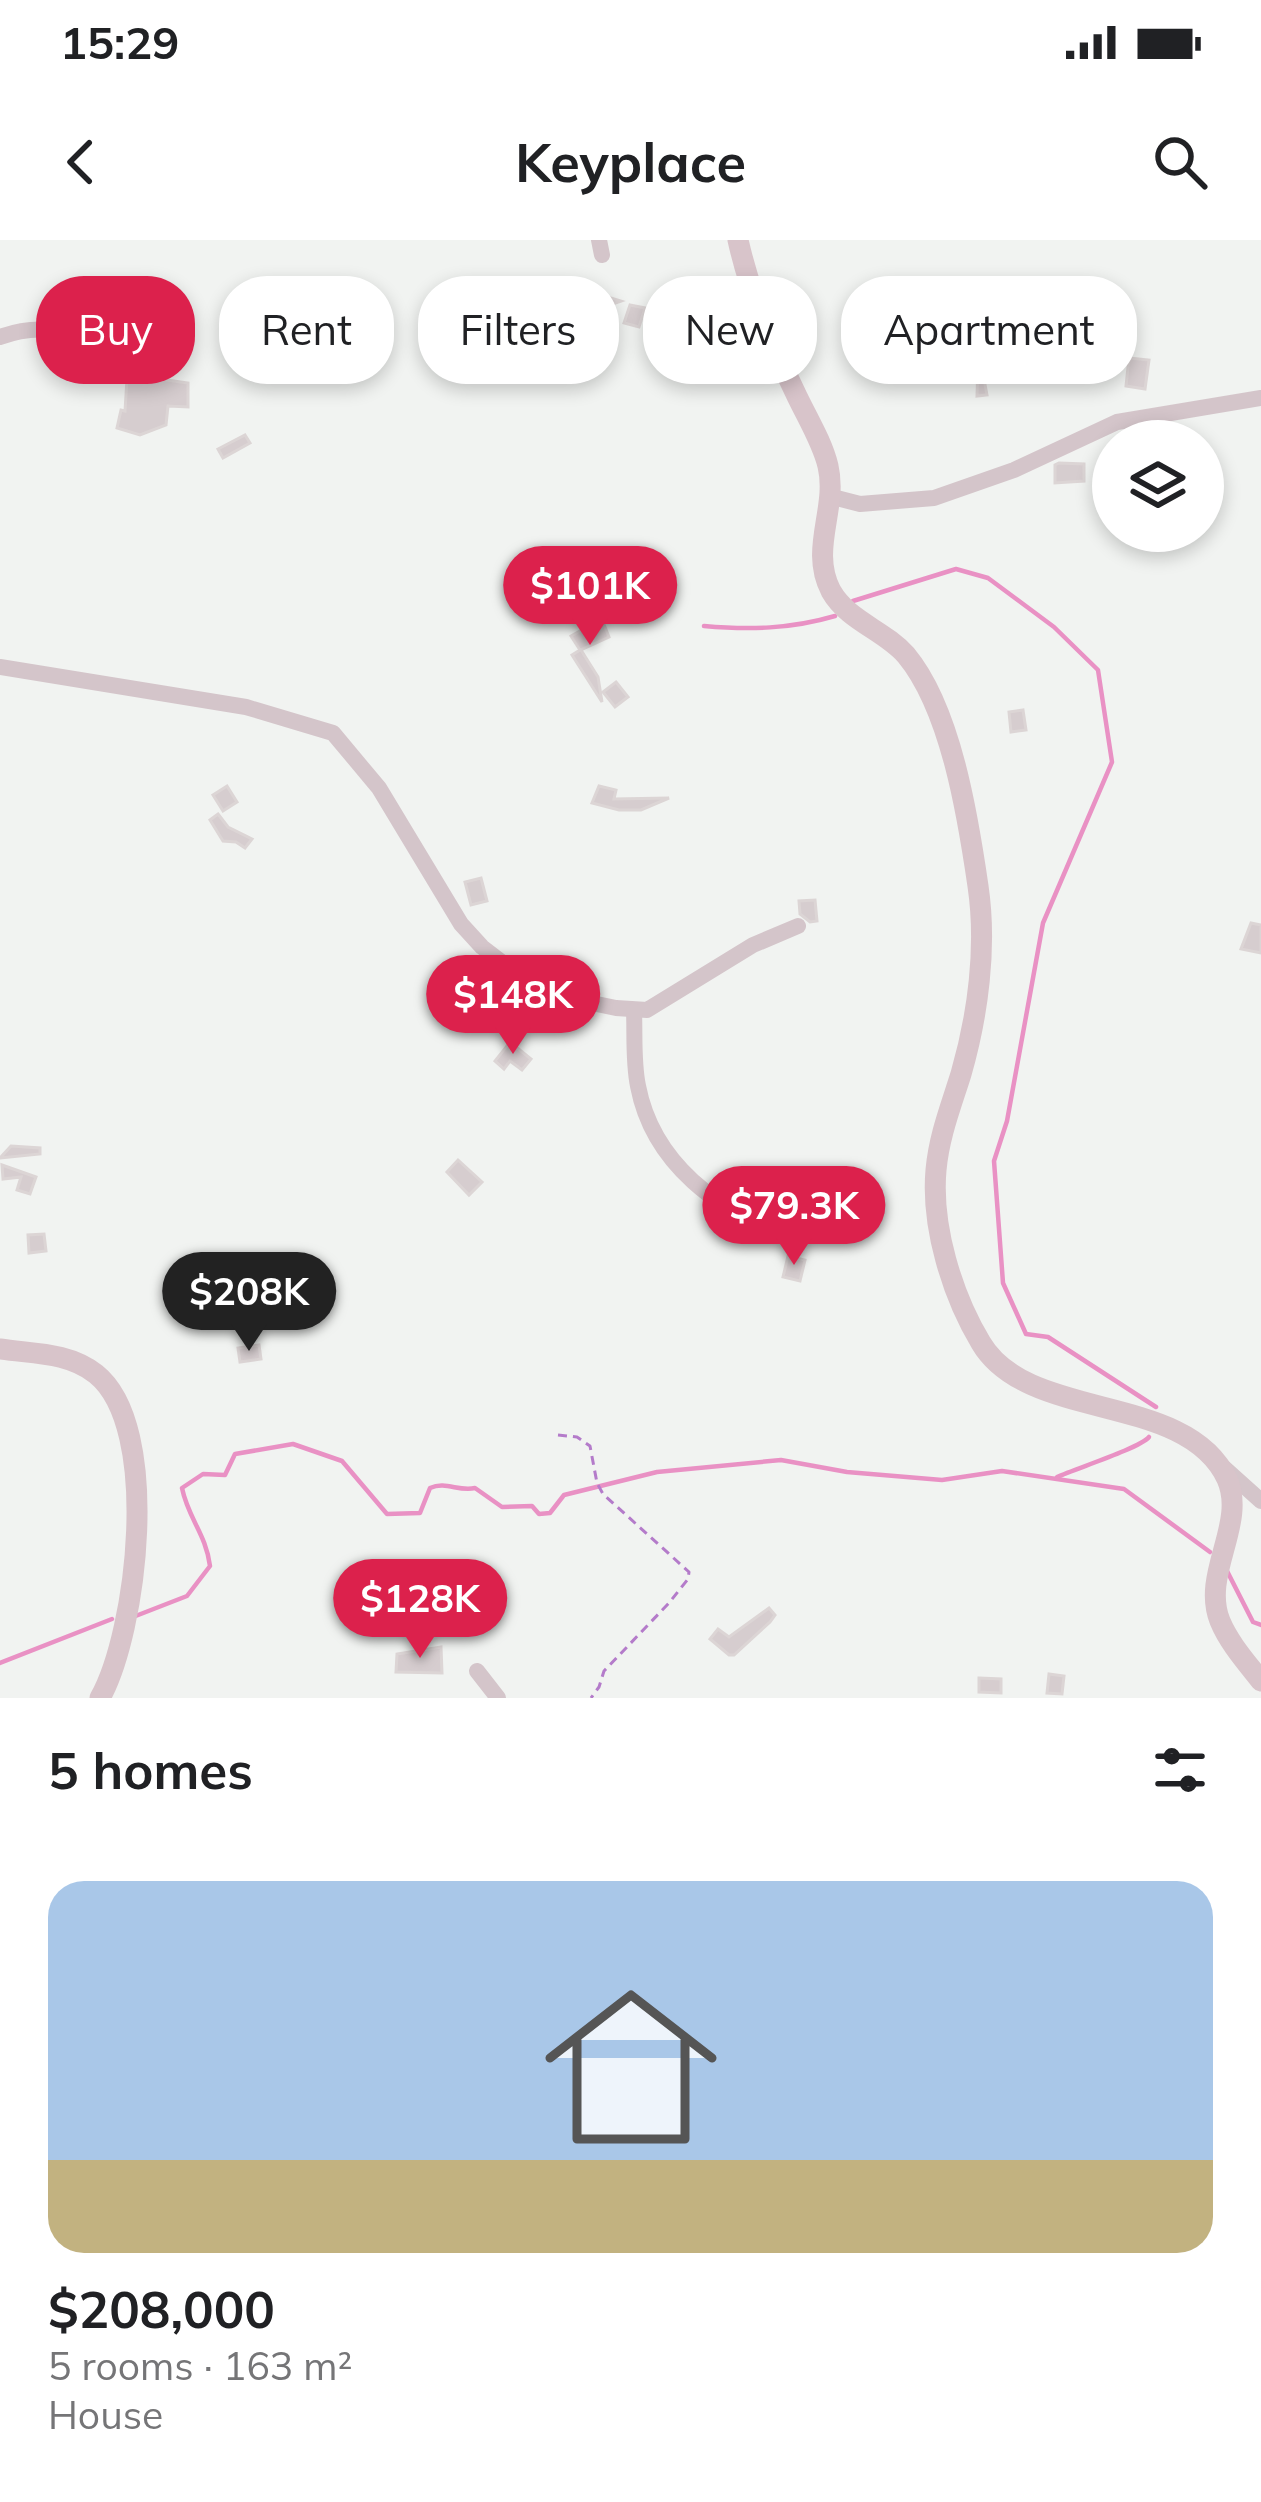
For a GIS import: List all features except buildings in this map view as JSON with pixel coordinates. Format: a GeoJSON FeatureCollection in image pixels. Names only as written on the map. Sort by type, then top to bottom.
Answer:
{"type":"FeatureCollection","features":[{"type":"Feature","properties":{"kind":"main road"},"geometry":{"type":"LineString","coordinates":[[738,240],[761,320],[824,454],[829,496],[821,542],[825,577],[846,609],[904,653],[934,703],[954,766],[979,889],[977,1008],[940,1139],[935,1174],[948,1262],[982,1347],[1018,1378],[1176,1434],[1207,1450],[1216,1462],[1229,1483],[1231,1505],[1215,1600],[1220,1620],[1261,1681]]}},
{"type":"Feature","properties":{"kind":"main road"},"geometry":{"type":"LineString","coordinates":[[0,1349],[48,1354],[92,1370],[116,1399],[134,1453],[138,1487],[124,1642],[100,1698]]}},
{"type":"Feature","properties":{"kind":"street"},"geometry":{"type":"LineString","coordinates":[[0,337],[36,327]]}},
{"type":"Feature","properties":{"kind":"street"},"geometry":{"type":"LineString","coordinates":[[829,496],[860,504],[934,498],[1014,470],[1117,422],[1261,398]]}},
{"type":"Feature","properties":{"kind":"street"},"geometry":{"type":"LineString","coordinates":[[0,667],[246,707],[333,733],[379,788],[461,924],[530,984],[568,998],[634,1011],[659,1005],[724,961],[798,926]]}},
{"type":"Feature","properties":{"kind":"street"},"geometry":{"type":"LineString","coordinates":[[634,1011],[639,1091],[669,1157],[721,1206],[789,1239]]}},
{"type":"Feature","properties":{"kind":"street"},"geometry":{"type":"LineString","coordinates":[[1216,1462],[1261,1501]]}},
{"type":"Feature","properties":{"kind":"street"},"geometry":{"type":"LineString","coordinates":[[477,1671],[498,1698]]}},
{"type":"Feature","properties":{"kind":"path"},"geometry":{"type":"LineString","coordinates":[[558,1436],[578,1437],[590,1446],[603,1494],[688,1572],[688,1580],[670,1603],[604,1671],[591,1698]]}},
{"type":"Feature","properties":{"kind":"waterway"},"geometry":{"type":"LineString","coordinates":[[853,601],[956,569],[988,578],[1054,627],[1098,670],[1112,762],[1043,923],[1007,1121],[994,1161],[1003,1283],[1026,1334],[1048,1337],[1156,1407]]}},
{"type":"Feature","properties":{"kind":"waterway"},"geometry":{"type":"LineString","coordinates":[[704,626],[770,627],[835,616]]}},
{"type":"Feature","properties":{"kind":"waterway"},"geometry":{"type":"LineString","coordinates":[[1057,1477],[1149,1437]]}},
{"type":"Feature","properties":{"kind":"waterway"},"geometry":{"type":"LineString","coordinates":[[133,1617],[187,1596],[210,1566],[182,1488],[203,1474],[225,1475],[235,1454],[293,1444],[342,1461],[387,1514],[420,1513],[430,1488],[442,1486],[475,1488],[502,1507],[532,1506],[539,1514],[550,1513],[564,1495],[657,1472],[781,1460],[847,1472],[942,1480],[1002,1471],[1124,1489],[1210,1552]]}},
{"type":"Feature","properties":{"kind":"waterway"},"geometry":{"type":"LineString","coordinates":[[1227,1571],[1253,1622],[1261,1625]]}},
{"type":"Feature","properties":{"kind":"waterway"},"geometry":{"type":"LineString","coordinates":[[0,1663],[112,1619]]}}]}
